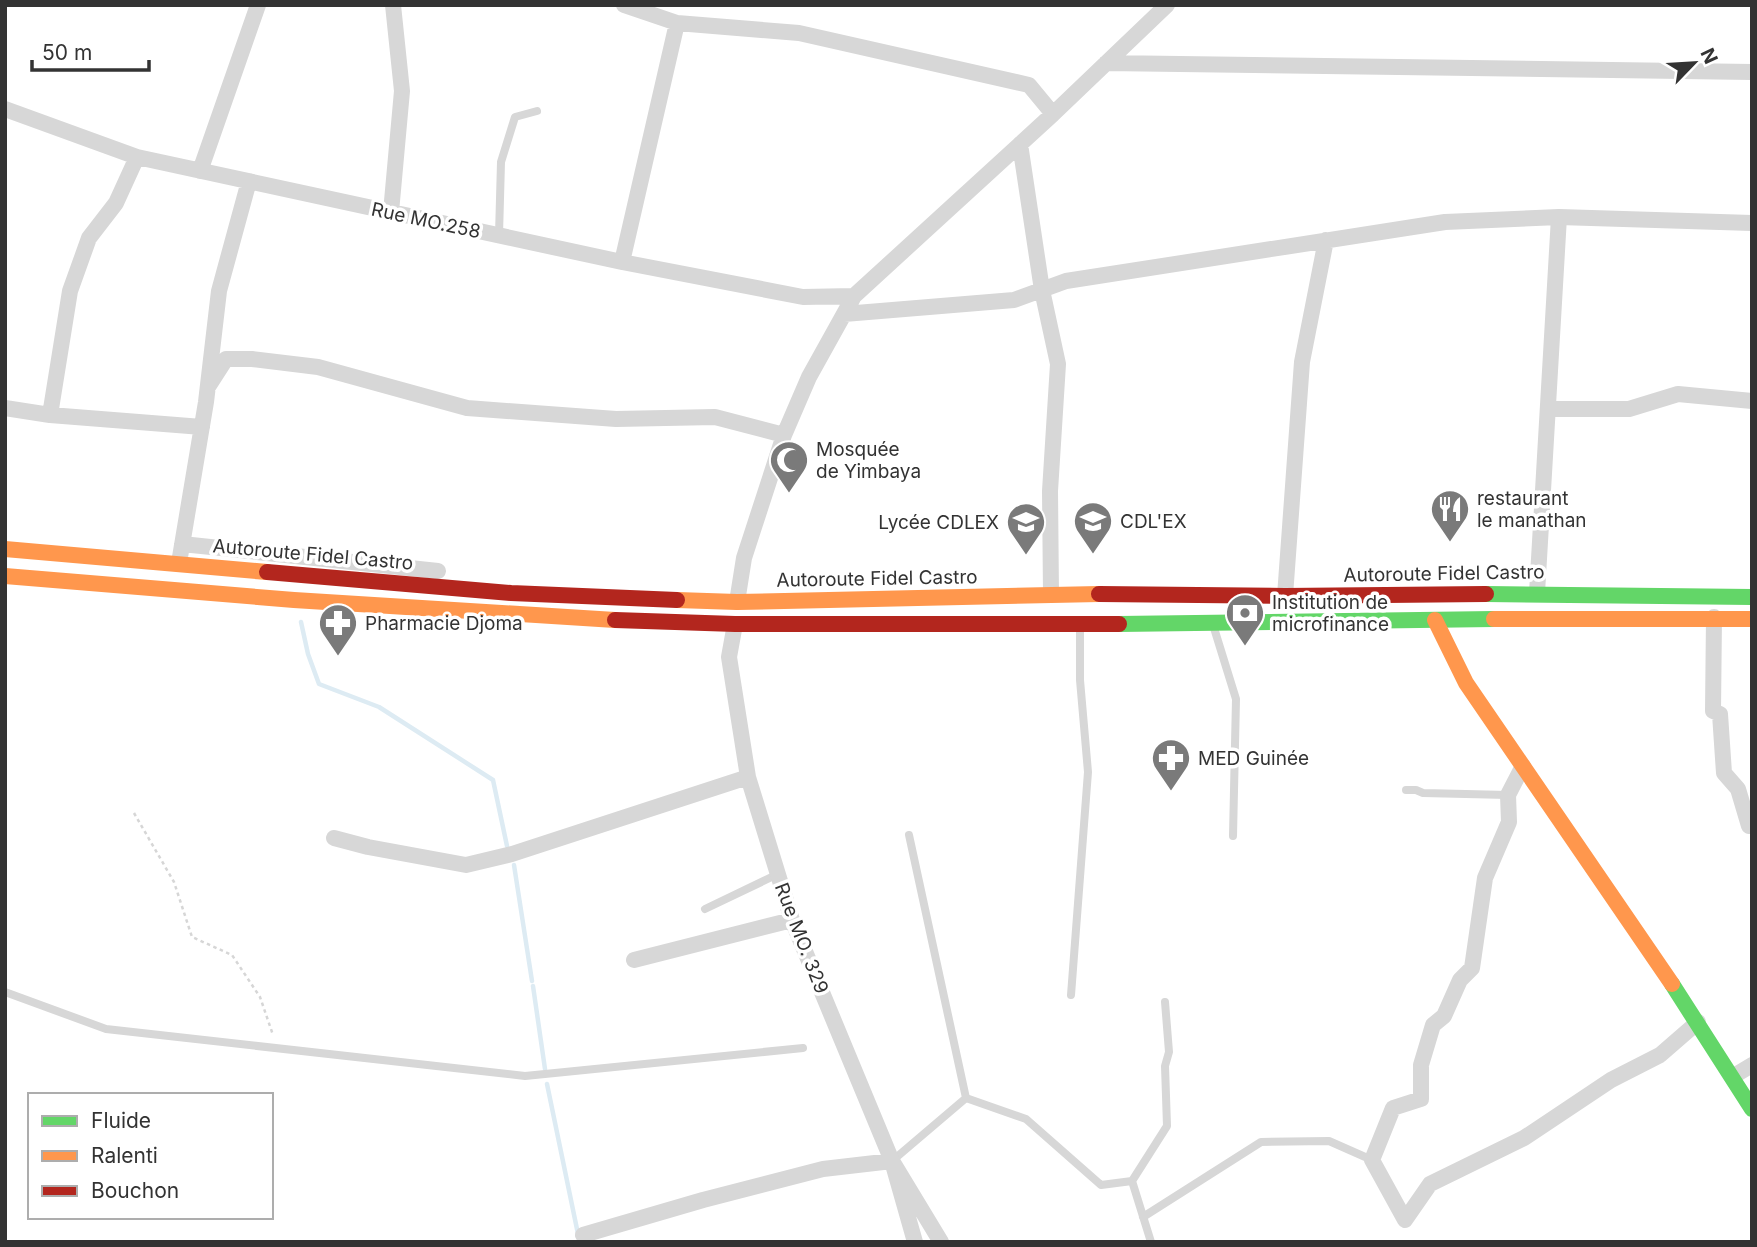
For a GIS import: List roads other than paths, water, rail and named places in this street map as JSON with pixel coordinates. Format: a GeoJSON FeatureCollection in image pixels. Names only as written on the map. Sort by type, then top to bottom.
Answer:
{"type":"FeatureCollection","features":[{"type":"Feature","properties":{"kind":"main road","name":"Autoroute Fidel Castro"},"geometry":{"type":"LineString","coordinates":[[5,549],[511,593],[737,602],[1051,594],[1285,596],[1537,593],[1752,597]]}},
{"type":"Feature","properties":{"kind":"main road"},"geometry":{"type":"LineString","coordinates":[[5,576],[308,601],[598,620],[735,624],[1080,625],[1714,617],[1752,619]]}},
{"type":"Feature","properties":{"kind":"main road"},"geometry":{"type":"LineString","coordinates":[[1435,620],[1466,683],[1698,1022],[1752,1109]]}},
{"type":"Feature","properties":{"kind":"street"},"geometry":{"type":"LineString","coordinates":[[200,171],[258,5]]}},
{"type":"Feature","properties":{"kind":"street"},"geometry":{"type":"LineString","coordinates":[[391,212],[402,91],[393,5]]}},
{"type":"Feature","properties":{"kind":"street"},"geometry":{"type":"LineString","coordinates":[[624,5],[677,23],[799,33],[1029,85],[1053,114]]}},
{"type":"Feature","properties":{"kind":"street"},"geometry":{"type":"LineString","coordinates":[[737,602],[744,558],[784,435],[809,377],[854,296],[1053,114],[1167,5]]}},
{"type":"Feature","properties":{"kind":"street"},"geometry":{"type":"LineString","coordinates":[[622,262],[677,23]]}},
{"type":"Feature","properties":{"kind":"street"},"geometry":{"type":"LineString","coordinates":[[1106,63],[1752,72]]}},
{"type":"Feature","properties":{"kind":"street","name":"Rue MO.258"},"geometry":{"type":"LineString","coordinates":[[5,109],[137,157],[200,171],[622,262],[803,297],[854,296]]}},
{"type":"Feature","properties":{"kind":"street"},"geometry":{"type":"LineString","coordinates":[[1020,144],[1042,290],[1058,364],[1050,491],[1051,594]]}},
{"type":"Feature","properties":{"kind":"street"},"geometry":{"type":"LineString","coordinates":[[50,415],[70,291],[89,237],[116,202],[137,157]]}},
{"type":"Feature","properties":{"kind":"street"},"geometry":{"type":"LineString","coordinates":[[179,563],[208,387],[219,291],[249,181]]}},
{"type":"Feature","properties":{"kind":"street"},"geometry":{"type":"LineString","coordinates":[[844,314],[1014,300],[1066,281],[1445,222],[1559,217],[1752,223]]}},
{"type":"Feature","properties":{"kind":"street"},"geometry":{"type":"LineString","coordinates":[[1537,593],[1559,217]]}},
{"type":"Feature","properties":{"kind":"street"},"geometry":{"type":"LineString","coordinates":[[1285,596],[1302,362],[1326,240]]}},
{"type":"Feature","properties":{"kind":"street"},"geometry":{"type":"LineString","coordinates":[[208,387],[226,359],[252,359],[318,367],[467,408],[616,419],[715,417],[784,435]]}},
{"type":"Feature","properties":{"kind":"street"},"geometry":{"type":"LineString","coordinates":[[1548,409],[1629,408],[1678,394],[1752,401]]}},
{"type":"Feature","properties":{"kind":"street"},"geometry":{"type":"LineString","coordinates":[[5,408],[50,415],[202,427]]}},
{"type":"Feature","properties":{"kind":"street"},"geometry":{"type":"LineString","coordinates":[[182,544],[438,571]]}},
{"type":"Feature","properties":{"kind":"street"},"geometry":{"type":"LineString","coordinates":[[1714,617],[1713,711],[1720,714],[1724,773],[1738,789],[1749,826]]}},
{"type":"Feature","properties":{"kind":"street","name":"Rue MO. 329"},"geometry":{"type":"LineString","coordinates":[[735,624],[729,657],[748,777],[792,920],[892,1161],[915,1242]]}},
{"type":"Feature","properties":{"kind":"street"},"geometry":{"type":"LineString","coordinates":[[1523,766],[1508,795],[1509,822],[1485,878],[1472,968],[1460,980],[1444,1016],[1433,1025],[1421,1065],[1421,1099],[1393,1108],[1372,1160],[1405,1220],[1430,1184],[1524,1138],[1611,1080],[1660,1055],[1698,1022]]}},
{"type":"Feature","properties":{"kind":"street"},"geometry":{"type":"LineString","coordinates":[[334,838],[466,865],[512,855],[748,777]]}},
{"type":"Feature","properties":{"kind":"street"},"geometry":{"type":"LineString","coordinates":[[634,960],[792,920]]}},
{"type":"Feature","properties":{"kind":"street"},"geometry":{"type":"LineString","coordinates":[[1732,1077],[1752,1065]]}},
{"type":"Feature","properties":{"kind":"street"},"geometry":{"type":"LineString","coordinates":[[583,1235],[823,1169],[892,1161],[941,1242]]}},
{"type":"Feature","properties":{"kind":"lane"},"geometry":{"type":"LineString","coordinates":[[499,236],[501,162],[515,117],[537,111]]}},
{"type":"Feature","properties":{"kind":"lane"},"geometry":{"type":"LineString","coordinates":[[1213,623],[1236,699],[1233,836]]}},
{"type":"Feature","properties":{"kind":"lane"},"geometry":{"type":"LineString","coordinates":[[1071,995],[1088,772],[1080,680],[1080,625]]}},
{"type":"Feature","properties":{"kind":"lane"},"geometry":{"type":"LineString","coordinates":[[1406,790],[1423,793],[1508,795]]}},
{"type":"Feature","properties":{"kind":"lane"},"geometry":{"type":"LineString","coordinates":[[909,835],[966,1098]]}},
{"type":"Feature","properties":{"kind":"lane"},"geometry":{"type":"LineString","coordinates":[[705,908],[778,874]]}},
{"type":"Feature","properties":{"kind":"lane"},"geometry":{"type":"LineString","coordinates":[[5,992],[106,1029],[525,1076],[803,1048]]}},
{"type":"Feature","properties":{"kind":"lane"},"geometry":{"type":"LineString","coordinates":[[1151,1242],[1132,1181],[1167,1126],[1165,1066],[1168,1052],[1165,1002]]}},
{"type":"Feature","properties":{"kind":"lane"},"geometry":{"type":"LineString","coordinates":[[892,1161],[966,1098]]}},
{"type":"Feature","properties":{"kind":"lane"},"geometry":{"type":"LineString","coordinates":[[966,1098],[1026,1119],[1101,1185],[1132,1181]]}},
{"type":"Feature","properties":{"kind":"lane"},"geometry":{"type":"LineString","coordinates":[[1143,1217],[1261,1142],[1329,1141],[1372,1160]]}},
{"type":"Feature","properties":{"kind":"waterway"},"geometry":{"type":"LineString","coordinates":[[301,622],[308,654],[319,684],[379,707],[493,780],[507,846]]}},
{"type":"Feature","properties":{"kind":"waterway"},"geometry":{"type":"LineString","coordinates":[[514,865],[532,981]]}},
{"type":"Feature","properties":{"kind":"waterway"},"geometry":{"type":"LineString","coordinates":[[533,986],[545,1069]]}},
{"type":"Feature","properties":{"kind":"waterway"},"geometry":{"type":"LineString","coordinates":[[547,1084],[578,1234]]}},
{"type":"Feature","properties":{"kind":"place","name":"Mosquée de Yimbaya"},"geometry":{"type":"Point","coordinates":[789,494]}},
{"type":"Feature","properties":{"kind":"place","name":"restaurant le manathan"},"geometry":{"type":"Point","coordinates":[1450,543]}},
{"type":"Feature","properties":{"kind":"place","name":"CDL'EX"},"geometry":{"type":"Point","coordinates":[1093,555]}},
{"type":"Feature","properties":{"kind":"place","name":"Lycée CDLEX"},"geometry":{"type":"Point","coordinates":[1026,556]}},
{"type":"Feature","properties":{"kind":"place","name":"Institution de microfinance"},"geometry":{"type":"Point","coordinates":[1245,647]}},
{"type":"Feature","properties":{"kind":"place","name":"Pharmacie Djoma"},"geometry":{"type":"Point","coordinates":[338,657]}},
{"type":"Feature","properties":{"kind":"place","name":"MED Guinée"},"geometry":{"type":"Point","coordinates":[1171,792]}}]}
